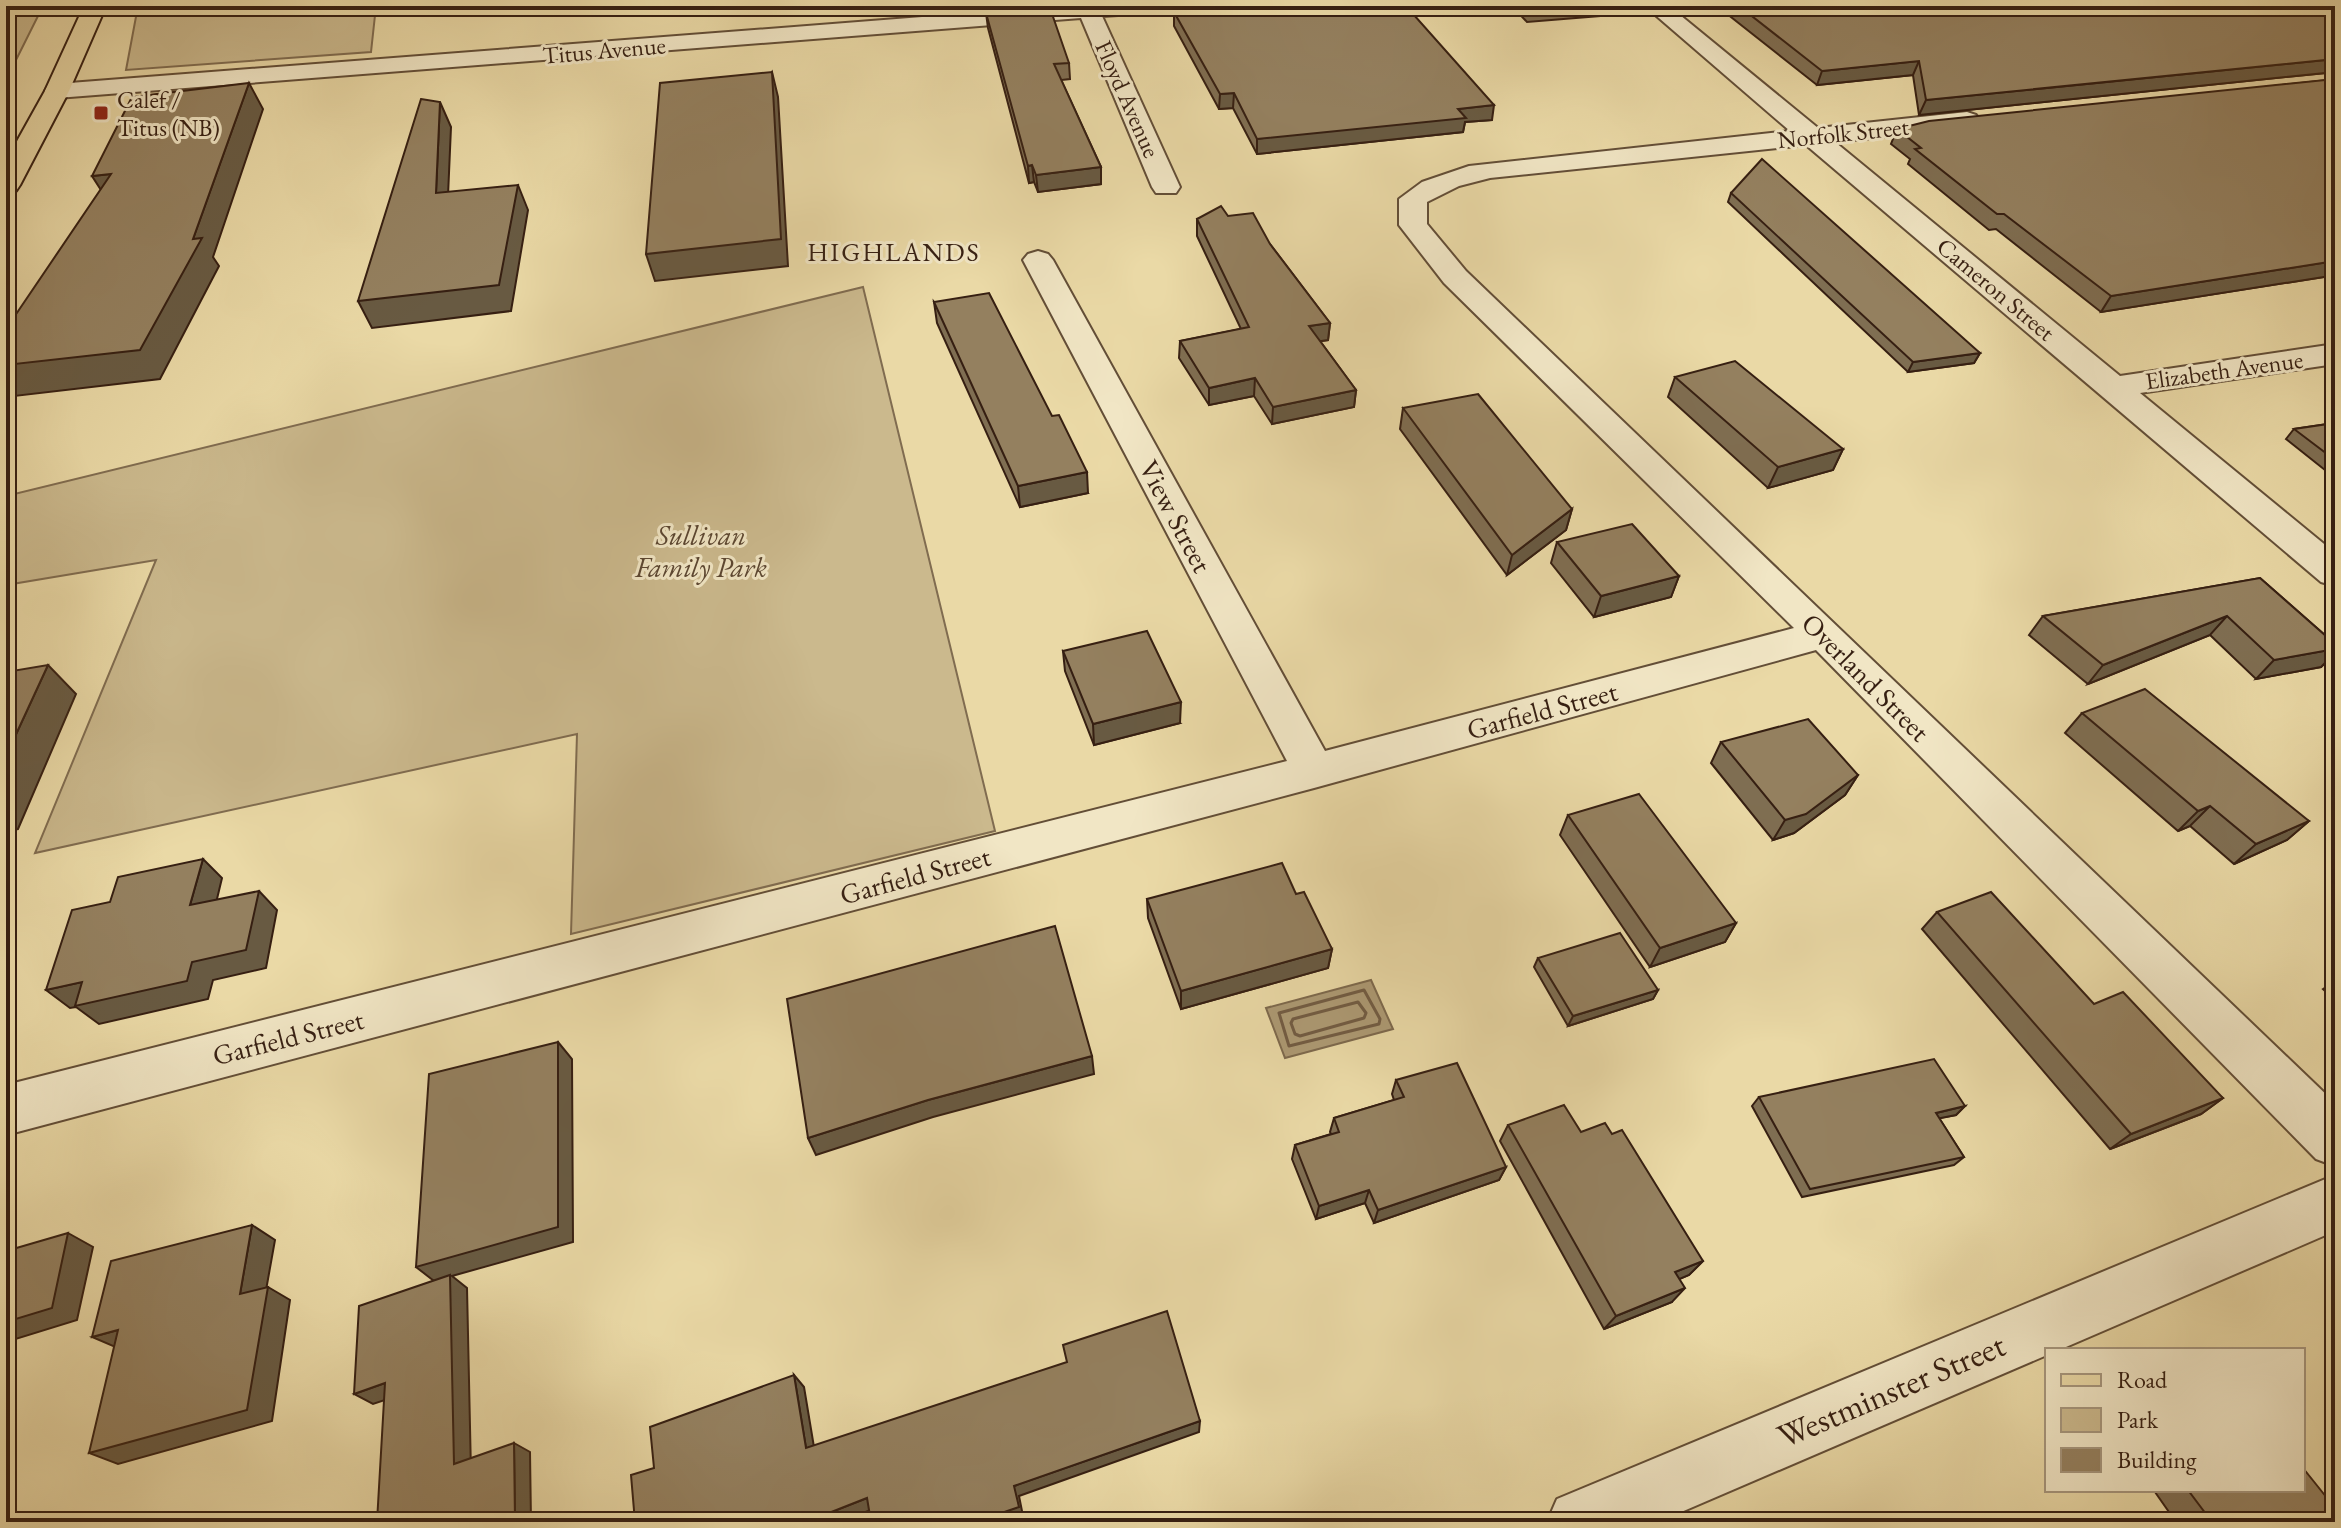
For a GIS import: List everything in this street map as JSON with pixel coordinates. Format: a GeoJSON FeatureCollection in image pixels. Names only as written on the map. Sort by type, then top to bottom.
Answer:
{"type":"FeatureCollection","features":[{"type":"Feature","properties":{"kind":"main road"},"geometry":{"type":"LineString","coordinates":[[6,185],[57,91],[95,6]]}},
{"type":"Feature","properties":{"kind":"street","name":"Titus Avenue"},"geometry":{"type":"LineString","coordinates":[[57,91],[1150,6]]}},
{"type":"Feature","properties":{"kind":"street","name":"Cameron Street"},"geometry":{"type":"LineString","coordinates":[[1656,6],[2335,573]]}},
{"type":"Feature","properties":{"kind":"street","name":"Floyd Avenue"},"geometry":{"type":"LineString","coordinates":[[1089,11],[1166,187]]}},
{"type":"Feature","properties":{"kind":"street","name":"Norfolk Street"},"geometry":{"type":"LineString","coordinates":[[1411,207],[1413,199],[1449,178],[1490,170],[1986,118]]}},
{"type":"Feature","properties":{"kind":"street","name":"Overland Street"},"geometry":{"type":"LineString","coordinates":[[1411,207],[1413,225],[1455,277],[1824,634],[2335,1140]]}},
{"type":"Feature","properties":{"kind":"street","name":"View Street"},"geometry":{"type":"LineString","coordinates":[[1038,260],[1314,771]]}},
{"type":"Feature","properties":{"kind":"street","name":"Elizabeth Avenue"},"geometry":{"type":"LineString","coordinates":[[2113,387],[2335,354]]}},
{"type":"Feature","properties":{"kind":"street","name":"Garfield Street"},"geometry":{"type":"LineString","coordinates":[[6,1110],[1314,771],[1824,634]]}},
{"type":"Feature","properties":{"kind":"street","name":"Westminster Street"},"geometry":{"type":"LineString","coordinates":[[1580,1522],[2335,1203]]}},
{"type":"Feature","properties":{"kind":"green space"},"geometry":{"type":"Polygon","coordinates":[[[6,6],[43,6],[6,80],[6,6]]]}},
{"type":"Feature","properties":{"kind":"green space"},"geometry":{"type":"Polygon","coordinates":[[[138,6],[376,6],[371,52],[126,70],[138,6]]]}},
{"type":"Feature","properties":{"kind":"green space","name":"Sullivan Family Park"},"geometry":{"type":"Polygon","coordinates":[[[863,287],[995,831],[571,934],[577,734],[35,853],[156,560],[6,585],[6,496],[863,287]]]}},
{"type":"Feature","properties":{"kind":"water"},"geometry":{"type":"Polygon","coordinates":[[[1371,980],[1393,1029],[1285,1058],[1266,1008],[1371,980]]]}},
{"type":"Feature","properties":{"kind":"building"},"geometry":{"type":"Polygon","coordinates":[[[1235,6],[1406,6],[1494,105],[1458,109],[1466,118],[1257,139],[1234,93],[1220,94],[1174,12],[1235,6]]]}},
{"type":"Feature","properties":{"kind":"building"},"geometry":{"type":"Polygon","coordinates":[[[1522,6],[1601,6],[1602,7],[1529,13],[1522,6]]]}},
{"type":"Feature","properties":{"kind":"building"},"geometry":{"type":"Polygon","coordinates":[[[1739,6],[2335,6],[2335,59],[1926,100],[1919,61],[1822,71],[1739,6]]]}},
{"type":"Feature","properties":{"kind":"building"},"geometry":{"type":"Polygon","coordinates":[[[1050,8],[1069,63],[1054,64],[1101,167],[1036,175],[1032,165],[1028,166],[986,13],[1050,8]]]}},
{"type":"Feature","properties":{"kind":"building"},"geometry":{"type":"Polygon","coordinates":[[[772,72],[781,239],[646,254],[660,83],[772,72]]]}},
{"type":"Feature","properties":{"kind":"building"},"geometry":{"type":"Polygon","coordinates":[[[2335,79],[2335,261],[2111,296],[2004,214],[1997,214],[1915,149],[1921,148],[1897,129],[1929,121],[2335,79]]]}},
{"type":"Feature","properties":{"kind":"building"},"geometry":{"type":"Polygon","coordinates":[[[249,83],[193,239],[202,238],[140,350],[6,365],[6,329],[111,174],[92,176],[132,97],[249,83]]]}},
{"type":"Feature","properties":{"kind":"building"},"geometry":{"type":"Polygon","coordinates":[[[421,99],[440,102],[436,193],[518,185],[499,285],[358,301],[421,99]]]}},
{"type":"Feature","properties":{"kind":"building"},"geometry":{"type":"Polygon","coordinates":[[[1762,159],[1980,353],[1913,362],[1731,193],[1762,159]]]}},
{"type":"Feature","properties":{"kind":"building"},"geometry":{"type":"Polygon","coordinates":[[[1221,206],[1228,216],[1253,213],[1270,244],[1330,323],[1309,326],[1356,390],[1273,407],[1255,378],[1209,388],[1180,341],[1249,327],[1197,219],[1221,206]]]}},
{"type":"Feature","properties":{"kind":"building"},"geometry":{"type":"Polygon","coordinates":[[[989,293],[1052,416],[1059,415],[1087,472],[1018,486],[934,302],[989,293]]]}},
{"type":"Feature","properties":{"kind":"building"},"geometry":{"type":"Polygon","coordinates":[[[1735,361],[1843,449],[1778,467],[1675,377],[1735,361]]]}},
{"type":"Feature","properties":{"kind":"building"},"geometry":{"type":"Polygon","coordinates":[[[1478,394],[1572,509],[1512,555],[1403,408],[1478,394]]]}},
{"type":"Feature","properties":{"kind":"building"},"geometry":{"type":"Polygon","coordinates":[[[2335,423],[2335,460],[2294,429],[2335,423]]]}},
{"type":"Feature","properties":{"kind":"building"},"geometry":{"type":"Polygon","coordinates":[[[1632,524],[1679,576],[1601,596],[1557,542],[1632,524]]]}},
{"type":"Feature","properties":{"kind":"building"},"geometry":{"type":"Polygon","coordinates":[[[2260,578],[2335,644],[2335,649],[2274,660],[2227,616],[2103,665],[2043,616],[2260,578]]]}},
{"type":"Feature","properties":{"kind":"building"},"geometry":{"type":"Polygon","coordinates":[[[1147,631],[1181,702],[1093,724],[1063,651],[1147,631]]]}},
{"type":"Feature","properties":{"kind":"building"},"geometry":{"type":"Polygon","coordinates":[[[48,665],[6,756],[6,672],[48,665]]]}},
{"type":"Feature","properties":{"kind":"building"},"geometry":{"type":"Polygon","coordinates":[[[2145,689],[2309,821],[2256,844],[2210,806],[2198,811],[2082,713],[2145,689]]]}},
{"type":"Feature","properties":{"kind":"building"},"geometry":{"type":"Polygon","coordinates":[[[1808,719],[1858,775],[1806,814],[1785,820],[1721,742],[1808,719]]]}},
{"type":"Feature","properties":{"kind":"building"},"geometry":{"type":"Polygon","coordinates":[[[1639,794],[1736,923],[1660,948],[1568,815],[1639,794]]]}},
{"type":"Feature","properties":{"kind":"building"},"geometry":{"type":"Polygon","coordinates":[[[203,859],[190,905],[259,891],[246,950],[192,962],[187,981],[75,1006],[82,982],[46,990],[72,910],[110,902],[118,877],[203,859]]]}},
{"type":"Feature","properties":{"kind":"building"},"geometry":{"type":"Polygon","coordinates":[[[1282,863],[1296,894],[1304,892],[1332,949],[1181,991],[1147,899],[1282,863]]]}},
{"type":"Feature","properties":{"kind":"building"},"geometry":{"type":"Polygon","coordinates":[[[1991,892],[2094,1004],[2123,992],[2223,1098],[2131,1134],[1937,912],[1991,892]]]}},
{"type":"Feature","properties":{"kind":"building"},"geometry":{"type":"Polygon","coordinates":[[[1055,926],[1092,1056],[928,1100],[808,1138],[787,999],[1055,926]]]}},
{"type":"Feature","properties":{"kind":"building"},"geometry":{"type":"Polygon","coordinates":[[[1620,933],[1658,990],[1573,1016],[1538,958],[1620,933]]]}},
{"type":"Feature","properties":{"kind":"building"},"geometry":{"type":"Polygon","coordinates":[[[558,1042],[558,1227],[416,1267],[429,1074],[558,1042]]]}},
{"type":"Feature","properties":{"kind":"building"},"geometry":{"type":"Polygon","coordinates":[[[1934,1059],[1965,1106],[1936,1113],[1964,1157],[1810,1189],[1759,1097],[1934,1059]]]}},
{"type":"Feature","properties":{"kind":"building"},"geometry":{"type":"Polygon","coordinates":[[[1457,1063],[1506,1167],[1378,1210],[1369,1190],[1319,1206],[1295,1145],[1339,1132],[1334,1118],[1404,1097],[1396,1080],[1457,1063]]]}},
{"type":"Feature","properties":{"kind":"building"},"geometry":{"type":"Polygon","coordinates":[[[1564,1105],[1581,1132],[1605,1123],[1612,1134],[1622,1130],[1703,1261],[1675,1272],[1685,1288],[1616,1316],[1508,1125],[1564,1105]]]}},
{"type":"Feature","properties":{"kind":"building"},"geometry":{"type":"Polygon","coordinates":[[[252,1225],[240,1294],[268,1287],[247,1410],[89,1453],[118,1330],[92,1337],[111,1261],[252,1225]]]}},
{"type":"Feature","properties":{"kind":"building"},"geometry":{"type":"Polygon","coordinates":[[[68,1233],[52,1308],[6,1322],[6,1251],[68,1233]]]}},
{"type":"Feature","properties":{"kind":"building"},"geometry":{"type":"Polygon","coordinates":[[[450,1275],[454,1464],[514,1443],[515,1522],[377,1522],[385,1383],[354,1394],[359,1306],[450,1275]]]}},
{"type":"Feature","properties":{"kind":"building"},"geometry":{"type":"Polygon","coordinates":[[[1167,1311],[1200,1421],[1014,1486],[1019,1507],[975,1522],[871,1522],[867,1498],[806,1522],[635,1522],[631,1475],[654,1468],[650,1427],[794,1375],[806,1448],[1067,1362],[1063,1345],[1167,1311]]]}},
{"type":"Feature","properties":{"kind":"building"},"geometry":{"type":"Polygon","coordinates":[[[2305,1470],[2335,1508],[2335,1522],[2212,1522],[2190,1492],[2305,1492],[2305,1470]]]}},
{"type":"Feature","properties":{"kind":"place","name":"Calef / Titus (NB)"},"geometry":{"type":"Point","coordinates":[101,113]}},
{"type":"Feature","properties":{"kind":"district","name":"HIGHLANDS"},"geometry":{"type":"Point","coordinates":[894,252]}}]}
